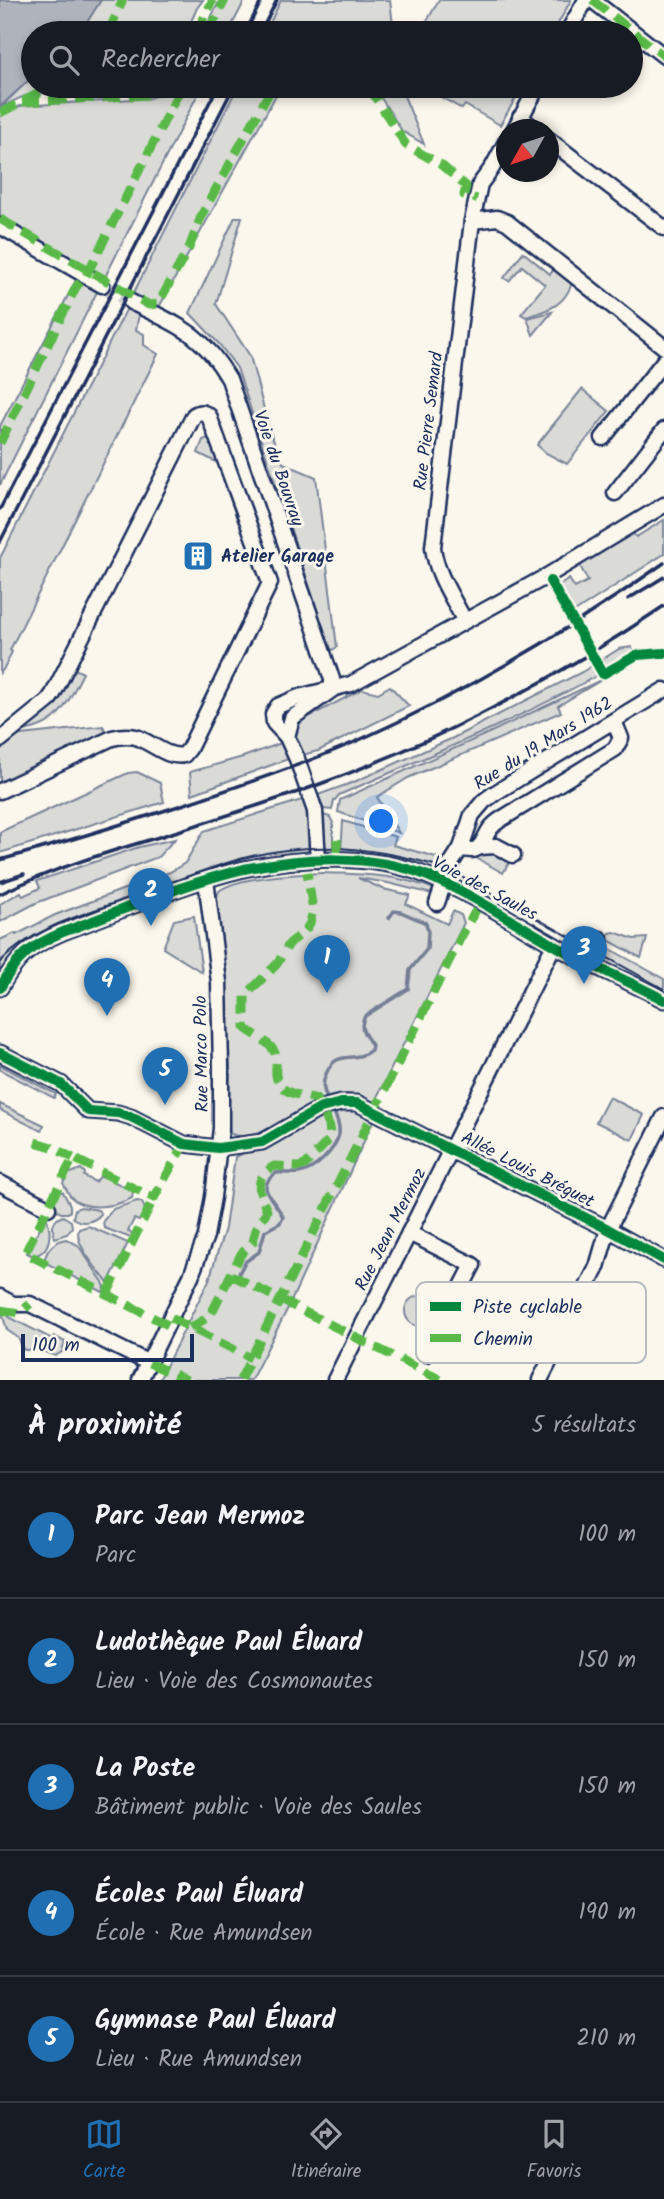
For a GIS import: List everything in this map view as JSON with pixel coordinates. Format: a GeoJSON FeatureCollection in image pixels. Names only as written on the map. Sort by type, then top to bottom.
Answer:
{"type":"FeatureCollection","features":[{"type":"Feature","properties":{"kind":"street"},"geometry":{"type":"LineString","coordinates":[[574,21],[586,0]]}},
{"type":"Feature","properties":{"kind":"street"},"geometry":{"type":"LineString","coordinates":[[592,0],[619,21]]}},
{"type":"Feature","properties":{"kind":"street"},"geometry":{"type":"LineString","coordinates":[[643,40],[664,56]]}},
{"type":"Feature","properties":{"kind":"street"},"geometry":{"type":"LineString","coordinates":[[519,119],[531,98]]}},
{"type":"Feature","properties":{"kind":"street"},"geometry":{"type":"LineString","coordinates":[[559,147],[664,228]]}},
{"type":"Feature","properties":{"kind":"street","name":"Rue Pierre Semard"},"geometry":{"type":"LineString","coordinates":[[464,620],[439,573],[434,561],[433,547],[472,221],[480,184],[496,161]]}},
{"type":"Feature","properties":{"kind":"street"},"geometry":{"type":"LineString","coordinates":[[472,221],[497,218],[507,222],[664,346]]}},
{"type":"Feature","properties":{"kind":"street"},"geometry":{"type":"LineString","coordinates":[[0,226],[102,285]]}},
{"type":"Feature","properties":{"kind":"street","name":"Voie du Bouvray"},"geometry":{"type":"LineString","coordinates":[[131,302],[197,337],[218,361],[229,379],[332,679],[332,690]]}},
{"type":"Feature","properties":{"kind":"street"},"geometry":{"type":"LineString","coordinates":[[603,438],[664,361]]}},
{"type":"Feature","properties":{"kind":"street"},"geometry":{"type":"LineString","coordinates":[[0,740],[48,701],[61,682],[197,413],[203,412],[209,416],[270,583]]}},
{"type":"Feature","properties":{"kind":"street"},"geometry":{"type":"LineString","coordinates":[[615,493],[664,430]]}},
{"type":"Feature","properties":{"kind":"street"},"geometry":{"type":"LineString","coordinates":[[318,860],[315,811],[297,759],[286,737],[292,718],[332,690],[361,678],[547,576],[664,505]]}},
{"type":"Feature","properties":{"kind":"street"},"geometry":{"type":"LineString","coordinates":[[0,791],[112,738],[137,738],[175,756],[184,755],[270,583],[296,575]]}},
{"type":"Feature","properties":{"kind":"street","name":"Rue du 19 Mars 1962"},"geometry":{"type":"LineString","coordinates":[[436,903],[450,865],[461,848],[472,815],[484,801],[664,690]]}},
{"type":"Feature","properties":{"kind":"street"},"geometry":{"type":"LineString","coordinates":[[479,847],[492,827],[503,817],[615,749],[621,738],[614,721]]}},
{"type":"Feature","properties":{"kind":"street"},"geometry":{"type":"LineString","coordinates":[[461,848],[470,850],[496,846],[513,855]]}},
{"type":"Feature","properties":{"kind":"street","name":"Voie des Saules"},"geometry":{"type":"LineString","coordinates":[[0,988],[11,968],[24,953],[49,938],[206,880],[256,867],[318,860],[386,865],[412,870],[445,883],[554,945],[664,1000]]}},
{"type":"Feature","properties":{"kind":"street","name":"Rue Marco Polo"},"geometry":{"type":"LineString","coordinates":[[140,1380],[191,1276],[206,1236],[214,1197],[222,1100],[219,982],[206,880]]}},
{"type":"Feature","properties":{"kind":"street"},"geometry":{"type":"LineString","coordinates":[[588,963],[600,939]]}},
{"type":"Feature","properties":{"kind":"street","name":"Rue Jean Mermoz"},"geometry":{"type":"LineString","coordinates":[[335,1380],[554,945]]}},
{"type":"Feature","properties":{"kind":"street","name":"Allée Louis Bréguet"},"geometry":{"type":"LineString","coordinates":[[0,1053],[61,1084],[88,1111],[118,1113],[131,1117],[184,1144],[218,1148],[262,1142],[321,1108],[341,1103],[357,1103],[608,1229],[664,1260]]}},
{"type":"Feature","properties":{"kind":"street"},"geometry":{"type":"LineString","coordinates":[[589,1282],[597,1267],[608,1229],[664,1117]]}},
{"type":"Feature","properties":{"kind":"street"},"geometry":{"type":"LineString","coordinates":[[0,1184],[48,1208]]}},
{"type":"Feature","properties":{"kind":"street"},"geometry":{"type":"LineString","coordinates":[[409,1233],[473,1265],[464,1282]]}},
{"type":"Feature","properties":{"kind":"street"},"geometry":{"type":"LineString","coordinates":[[0,1297],[13,1304],[30,1304],[149,1363]]}},
{"type":"Feature","properties":{"kind":"street"},"geometry":{"type":"LineString","coordinates":[[540,1380],[549,1363]]}},
{"type":"Feature","properties":{"kind":"shaded area"},"geometry":{"type":"Polygon","coordinates":[[[0,0],[101,0],[88,21],[21,21],[21,87],[0,107],[0,0]]]}},
{"type":"Feature","properties":{"kind":"shaded area"},"geometry":{"type":"Polygon","coordinates":[[[101,0],[203,0],[191,21],[88,21],[101,0]]]}},
{"type":"Feature","properties":{"kind":"shaded area"},"geometry":{"type":"Polygon","coordinates":[[[220,0],[245,0],[234,21],[209,21],[220,0]]]}},
{"type":"Feature","properties":{"kind":"shaded area"},"geometry":{"type":"Polygon","coordinates":[[[281,0],[390,0],[393,21],[271,21],[281,0]]]}},
{"type":"Feature","properties":{"kind":"shaded area"},"geometry":{"type":"Polygon","coordinates":[[[439,0],[571,0],[560,21],[427,21],[439,0]]]}},
{"type":"Feature","properties":{"kind":"shaded area"},"geometry":{"type":"Polygon","coordinates":[[[21,88],[21,98],[0,108],[21,88]]]}},
{"type":"Feature","properties":{"kind":"shaded area"},"geometry":{"type":"Polygon","coordinates":[[[149,98],[196,98],[105,277],[0,216],[0,116],[20,106],[149,98]]]}},
{"type":"Feature","properties":{"kind":"shaded area"},"geometry":{"type":"Polygon","coordinates":[[[232,98],[274,98],[158,309],[133,294],[232,98]]]}},
{"type":"Feature","properties":{"kind":"shaded area"},"geometry":{"type":"Polygon","coordinates":[[[381,98],[405,98],[424,144],[402,131],[381,98]]]}},
{"type":"Feature","properties":{"kind":"shaded area"},"geometry":{"type":"Polygon","coordinates":[[[443,98],[516,98],[504,119],[496,119],[496,123],[465,105],[462,109],[443,98]]]}},
{"type":"Feature","properties":{"kind":"shaded area"},"geometry":{"type":"Polygon","coordinates":[[[235,217],[242,217],[216,304],[250,356],[270,432],[283,463],[316,477],[337,647],[331,651],[237,368],[190,313],[235,217]]]}},
{"type":"Feature","properties":{"kind":"shaded area"},"geometry":{"type":"Polygon","coordinates":[[[523,252],[550,274],[556,267],[572,283],[559,302],[526,317],[521,314],[545,285],[522,266],[509,281],[504,278],[523,252]]]}},
{"type":"Feature","properties":{"kind":"shaded area"},"geometry":{"type":"Polygon","coordinates":[[[76,280],[97,292],[0,485],[0,426],[76,280]]]}},
{"type":"Feature","properties":{"kind":"shaded area"},"geometry":{"type":"Polygon","coordinates":[[[127,308],[139,314],[136,330],[144,334],[144,345],[158,354],[0,673],[0,558],[127,308]]]}},
{"type":"Feature","properties":{"kind":"shaded area"},"geometry":{"type":"Polygon","coordinates":[[[552,312],[533,335],[527,318],[552,312]]]}},
{"type":"Feature","properties":{"kind":"shaded area"},"geometry":{"type":"Polygon","coordinates":[[[582,389],[609,411],[567,464],[537,445],[582,389]]]}},
{"type":"Feature","properties":{"kind":"shaded area"},"geometry":{"type":"Polygon","coordinates":[[[211,437],[240,521],[238,522],[218,463],[198,453],[203,440],[211,437]]]}},
{"type":"Feature","properties":{"kind":"shaded area"},"geometry":{"type":"Polygon","coordinates":[[[664,520],[664,554],[567,617],[550,592],[569,579],[575,588],[588,581],[579,564],[632,532],[636,537],[664,520]]]}},
{"type":"Feature","properties":{"kind":"shaded area"},"geometry":{"type":"Polygon","coordinates":[[[631,647],[635,653],[564,693],[490,729],[339,795],[332,810],[323,809],[321,801],[315,796],[354,782],[453,738],[582,672],[619,649],[631,647]]]}},
{"type":"Feature","properties":{"kind":"shaded area"},"geometry":{"type":"Polygon","coordinates":[[[71,667],[83,673],[66,705],[52,720],[43,725],[17,732],[71,667]]]}},
{"type":"Feature","properties":{"kind":"shaded area"},"geometry":{"type":"Polygon","coordinates":[[[603,679],[558,706],[561,712],[408,778],[377,797],[399,833],[338,812],[340,800],[603,679]]]}},
{"type":"Feature","properties":{"kind":"shaded area"},"geometry":{"type":"Polygon","coordinates":[[[390,686],[409,706],[318,751],[302,755],[295,737],[301,721],[362,689],[378,693],[390,686]]]}},
{"type":"Feature","properties":{"kind":"shaded area"},"geometry":{"type":"Polygon","coordinates":[[[103,726],[108,735],[0,785],[0,748],[10,742],[9,738],[12,736],[103,726]]]}},
{"type":"Feature","properties":{"kind":"shaded area"},"geometry":{"type":"Polygon","coordinates":[[[284,742],[291,758],[192,794],[190,772],[284,742]]]}},
{"type":"Feature","properties":{"kind":"shaded area"},"geometry":{"type":"Polygon","coordinates":[[[137,772],[160,783],[164,802],[0,853],[0,832],[128,773],[137,772]]]}},
{"type":"Feature","properties":{"kind":"shaded area"},"geometry":{"type":"Polygon","coordinates":[[[308,798],[312,844],[308,852],[240,864],[50,932],[0,979],[0,940],[55,915],[170,872],[185,863],[204,831],[308,798]]]}},
{"type":"Feature","properties":{"kind":"shaded area"},"geometry":{"type":"Polygon","coordinates":[[[320,814],[330,817],[333,823],[333,853],[324,849],[320,814]]]}},
{"type":"Feature","properties":{"kind":"shaded area"},"geometry":{"type":"Polygon","coordinates":[[[343,821],[396,837],[393,845],[447,860],[440,869],[431,870],[341,853],[343,821]]]}},
{"type":"Feature","properties":{"kind":"shaded area"},"geometry":{"type":"Polygon","coordinates":[[[175,839],[158,857],[36,903],[0,922],[0,904],[21,892],[23,896],[40,888],[37,881],[139,847],[175,839]]]}},
{"type":"Feature","properties":{"kind":"shaded area"},"geometry":{"type":"Polygon","coordinates":[[[491,849],[512,858],[503,873],[469,854],[491,849]]]}},
{"type":"Feature","properties":{"kind":"shaded area"},"geometry":{"type":"Polygon","coordinates":[[[325,873],[395,878],[437,890],[432,894],[358,878],[383,889],[410,895],[406,904],[447,924],[453,911],[461,915],[464,923],[374,1103],[348,1094],[333,1096],[317,1101],[258,1133],[244,1136],[231,1134],[228,1126],[230,1067],[217,897],[219,891],[254,879],[325,873]]]}},
{"type":"Feature","properties":{"kind":"shaded area"},"geometry":{"type":"Polygon","coordinates":[[[194,916],[202,972],[163,948],[174,920],[194,916]]]}},
{"type":"Feature","properties":{"kind":"shaded area"},"geometry":{"type":"Polygon","coordinates":[[[614,932],[634,939],[647,938],[641,958],[606,939],[614,932]]]}},
{"type":"Feature","properties":{"kind":"shaded area"},"geometry":{"type":"Polygon","coordinates":[[[603,945],[664,979],[664,993],[595,960],[603,945]]]}},
{"type":"Feature","properties":{"kind":"shaded area"},"geometry":{"type":"Polygon","coordinates":[[[0,1065],[56,1094],[54,1098],[0,1070],[0,1065]]]}},
{"type":"Feature","properties":{"kind":"shaded area"},"geometry":{"type":"Polygon","coordinates":[[[609,1097],[644,1115],[632,1140],[596,1122],[609,1097]]]}},
{"type":"Feature","properties":{"kind":"shaded area"},"geometry":{"type":"Polygon","coordinates":[[[0,1104],[44,1125],[41,1131],[0,1110],[0,1104]]]}},
{"type":"Feature","properties":{"kind":"shaded area"},"geometry":{"type":"Polygon","coordinates":[[[351,1107],[375,1117],[288,1308],[251,1380],[159,1380],[209,1280],[225,1228],[235,1157],[242,1154],[242,1150],[320,1114],[351,1107]]]}},
{"type":"Feature","properties":{"kind":"shaded area"},"geometry":{"type":"Polygon","coordinates":[[[81,1169],[85,1173],[84,1176],[95,1182],[100,1177],[105,1177],[133,1191],[132,1198],[102,1206],[78,1202],[63,1183],[68,1174],[81,1169]]]}},
{"type":"Feature","properties":{"kind":"shaded area"},"geometry":{"type":"Polygon","coordinates":[[[59,1192],[63,1192],[70,1205],[68,1213],[61,1213],[53,1203],[59,1192]]]}},
{"type":"Feature","properties":{"kind":"shaded area"},"geometry":{"type":"Polygon","coordinates":[[[137,1201],[142,1202],[145,1210],[139,1221],[134,1219],[128,1231],[133,1234],[131,1238],[104,1228],[103,1221],[113,1209],[137,1201]]]}},
{"type":"Feature","properties":{"kind":"shaded area"},"geometry":{"type":"Polygon","coordinates":[[[81,1207],[98,1210],[101,1214],[88,1222],[76,1220],[73,1218],[75,1209],[81,1207]]]}},
{"type":"Feature","properties":{"kind":"shaded area"},"geometry":{"type":"Polygon","coordinates":[[[46,1216],[49,1240],[44,1250],[33,1256],[27,1253],[46,1216]]]}},
{"type":"Feature","properties":{"kind":"shaded area"},"geometry":{"type":"Polygon","coordinates":[[[63,1216],[71,1221],[72,1227],[67,1234],[55,1238],[53,1224],[63,1216]]]}},
{"type":"Feature","properties":{"kind":"shaded area"},"geometry":{"type":"Polygon","coordinates":[[[88,1226],[128,1243],[108,1283],[80,1242],[79,1229],[88,1226]]]}},
{"type":"Feature","properties":{"kind":"shaded area"},"geometry":{"type":"Polygon","coordinates":[[[66,1239],[78,1245],[103,1282],[103,1292],[44,1262],[51,1247],[66,1239]]]}},
{"type":"Feature","properties":{"kind":"shaded area"},"geometry":{"type":"Polygon","coordinates":[[[414,1297],[416,1325],[409,1322],[405,1311],[409,1300],[414,1297]]]}},
{"type":"Feature","properties":{"kind":"shaded area"},"geometry":{"type":"Polygon","coordinates":[[[6,1312],[9,1317],[52,1339],[54,1336],[65,1342],[62,1352],[55,1356],[40,1350],[24,1350],[18,1338],[7,1330],[2,1313],[6,1312]]]}},
{"type":"Feature","properties":{"kind":"waterway"},"geometry":{"type":"LineString","coordinates":[[326,1096],[323,1083],[330,1066],[341,1058],[358,1056],[371,1050],[372,1045],[362,1028],[365,1016],[408,989],[410,970],[427,949],[426,923],[394,911],[389,918]]}},
{"type":"Feature","properties":{"kind":"waterway"},"geometry":{"type":"LineString","coordinates":[[238,1275],[245,1262],[259,1252],[265,1231],[280,1223],[283,1217],[268,1195],[266,1184],[276,1173],[305,1171],[324,1158],[334,1146],[339,1134],[334,1112]]}},
{"type":"Feature","properties":{"kind":"tunnel"},"geometry":{"type":"LineString","coordinates":[[102,285],[131,302]]}},
{"type":"Feature","properties":{"kind":"tram line"},"geometry":{"type":"LineString","coordinates":[[0,962],[27,940],[57,924],[213,867],[270,852],[347,849],[398,856],[449,870],[664,989]]}},
{"type":"Feature","properties":{"kind":"railway"},"geometry":{"type":"LineString","coordinates":[[251,21],[262,0]]}},
{"type":"Feature","properties":{"kind":"railway"},"geometry":{"type":"LineString","coordinates":[[266,21],[277,0]]}},
{"type":"Feature","properties":{"kind":"railway"},"geometry":{"type":"LineString","coordinates":[[0,509],[212,98]]}},
{"type":"Feature","properties":{"kind":"railway"},"geometry":{"type":"LineString","coordinates":[[0,542],[228,98]]}},
{"type":"Feature","properties":{"kind":"railway"},"geometry":{"type":"LineString","coordinates":[[0,860],[188,803],[357,741],[515,660],[664,563]]}},
{"type":"Feature","properties":{"kind":"railway"},"geometry":{"type":"LineString","coordinates":[[628,599],[664,577]]}},
{"type":"Feature","properties":{"kind":"railway"},"geometry":{"type":"LineString","coordinates":[[0,894],[78,862],[301,791],[396,754],[534,686],[664,606]]}},
{"type":"Feature","properties":{"kind":"railway"},"geometry":{"type":"LineString","coordinates":[[0,882],[24,874]]}},
{"type":"Feature","properties":{"kind":"marked path"},"geometry":{"type":"LineString","coordinates":[[113,21],[123,0]]}},
{"type":"Feature","properties":{"kind":"marked path"},"geometry":{"type":"LineString","coordinates":[[202,21],[213,0]]}},
{"type":"Feature","properties":{"kind":"marked path"},"geometry":{"type":"LineString","coordinates":[[214,21],[225,0]]}},
{"type":"Feature","properties":{"kind":"marked path"},"geometry":{"type":"LineString","coordinates":[[592,0],[619,21]]}},
{"type":"Feature","properties":{"kind":"marked path"},"geometry":{"type":"LineString","coordinates":[[643,40],[664,56]]}},
{"type":"Feature","properties":{"kind":"marked path"},"geometry":{"type":"LineString","coordinates":[[0,113],[29,98]]}},
{"type":"Feature","properties":{"kind":"marked path"},"geometry":{"type":"LineString","coordinates":[[22,102],[95,98]]}},
{"type":"Feature","properties":{"kind":"marked path"},"geometry":{"type":"LineString","coordinates":[[0,443],[76,287],[86,276],[176,98]]}},
{"type":"Feature","properties":{"kind":"marked path"},"geometry":{"type":"LineString","coordinates":[[0,219],[149,305],[158,304],[189,248],[202,214],[266,98]]}},
{"type":"Feature","properties":{"kind":"marked path"},"geometry":{"type":"LineString","coordinates":[[376,98],[406,145],[440,164],[466,186],[464,195],[477,199]]}},
{"type":"Feature","properties":{"kind":"marked path"},"geometry":{"type":"LineString","coordinates":[[337,839],[337,854]]}},
{"type":"Feature","properties":{"kind":"marked path"},"geometry":{"type":"LineString","coordinates":[[190,1328],[210,1316],[241,1254],[253,1242],[256,1229],[267,1211],[259,1186],[262,1176],[274,1166],[305,1165],[330,1139],[328,1123],[316,1099],[286,1091],[281,1087],[276,1075],[273,1049],[245,1028],[245,996],[277,964],[289,944],[305,931],[310,923],[313,910],[307,872]]}},
{"type":"Feature","properties":{"kind":"marked path"},"geometry":{"type":"LineString","coordinates":[[240,1380],[476,910]]}},
{"type":"Feature","properties":{"kind":"marked path"},"geometry":{"type":"LineString","coordinates":[[35,1142],[73,1158]]}},
{"type":"Feature","properties":{"kind":"marked path"},"geometry":{"type":"LineString","coordinates":[[168,1325],[25,1253],[73,1158],[154,1198],[184,1144]]}},
{"type":"Feature","properties":{"kind":"marked path"},"geometry":{"type":"LineString","coordinates":[[107,1294],[154,1198]]}},
{"type":"Feature","properties":{"kind":"marked path"},"geometry":{"type":"LineString","coordinates":[[231,1275],[441,1380]]}},
{"type":"Feature","properties":{"kind":"marked path"},"geometry":{"type":"LineString","coordinates":[[0,1310],[20,1313],[30,1304]]}},
{"type":"Feature","properties":{"kind":"marked path"},"geometry":{"type":"LineString","coordinates":[[171,1318],[251,1358]]}},
{"type":"Feature","properties":{"kind":"marked path"},"geometry":{"type":"LineString","coordinates":[[149,1363],[187,1380]]}},
{"type":"Feature","properties":{"kind":"cycle path"},"geometry":{"type":"LineString","coordinates":[[550,581],[603,674],[637,655],[664,653]]}},
{"type":"Feature","properties":{"kind":"cycle path"},"geometry":{"type":"LineString","coordinates":[[0,988],[19,960],[42,942],[63,932],[176,890],[244,869],[289,862],[337,859],[384,864],[428,876],[476,900],[568,953],[664,1000]]}},
{"type":"Feature","properties":{"kind":"cycle path"},"geometry":{"type":"LineString","coordinates":[[0,1053],[61,1084],[88,1111],[118,1113],[131,1117],[184,1144],[218,1148],[262,1142],[321,1108],[341,1103],[357,1103],[608,1229],[664,1260]]}},
{"type":"Feature","properties":{"kind":"place","name":"Atelier Garage"},"geometry":{"type":"Point","coordinates":[198,556]}},
{"type":"Feature","properties":{"kind":"place","name":"Ludothèque Paul Éluard"},"geometry":{"type":"Point","coordinates":[151,926]}},
{"type":"Feature","properties":{"kind":"place","name":"La Poste"},"geometry":{"type":"Point","coordinates":[584,984]}},
{"type":"Feature","properties":{"kind":"place","name":"Parc Jean Mermoz"},"geometry":{"type":"Point","coordinates":[327,993]}},
{"type":"Feature","properties":{"kind":"place","name":"Écoles Paul Éluard"},"geometry":{"type":"Point","coordinates":[107,1016]}},
{"type":"Feature","properties":{"kind":"place","name":"Gymnase Paul Éluard"},"geometry":{"type":"Point","coordinates":[165,1105]}}]}
